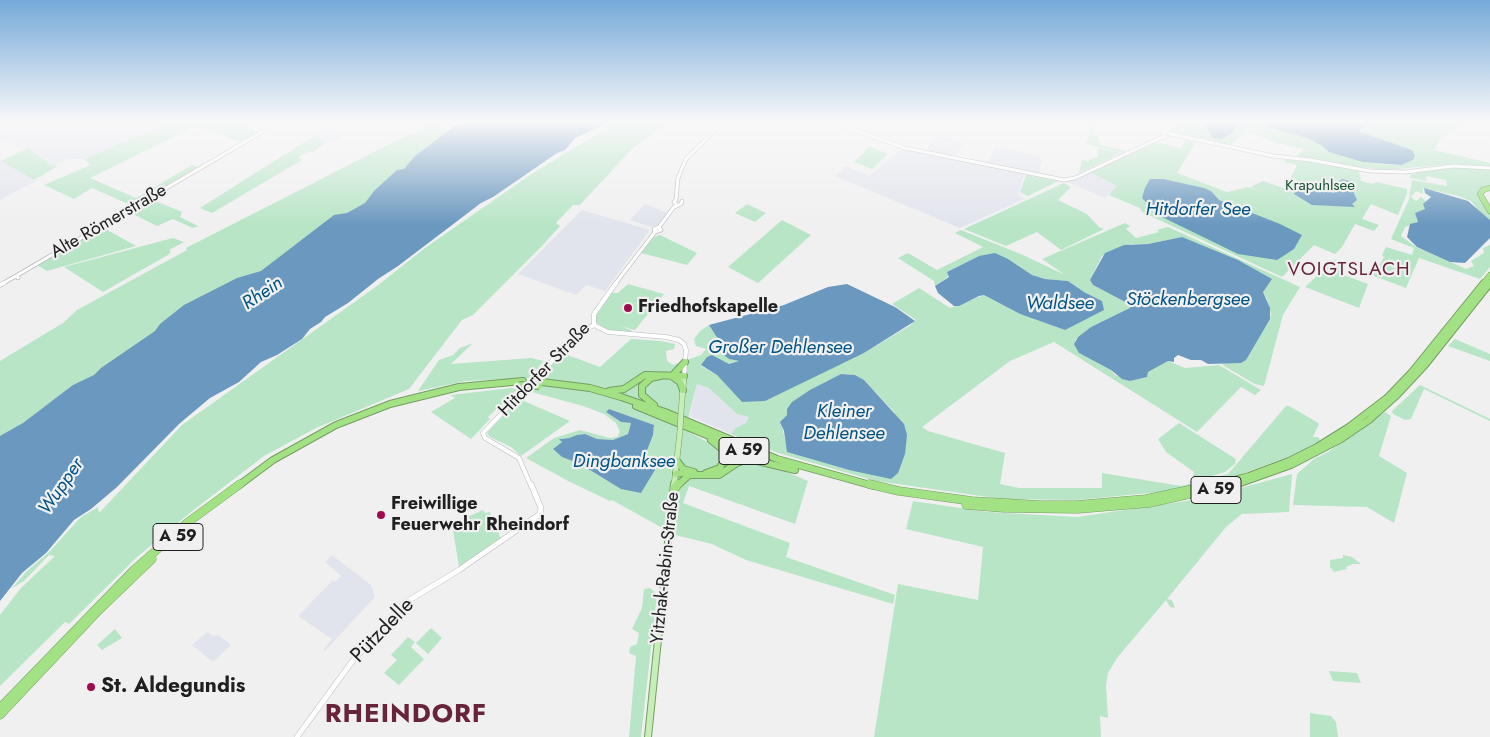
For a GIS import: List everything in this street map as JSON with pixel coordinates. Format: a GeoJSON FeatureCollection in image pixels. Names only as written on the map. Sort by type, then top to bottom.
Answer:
{"type":"FeatureCollection","features":[{"type":"Feature","properties":{"kind":"highway"},"geometry":{"type":"LineString","coordinates":[[1490,188],[1483,190],[1480,194],[1490,211]]}},
{"type":"Feature","properties":{"kind":"highway"},"geometry":{"type":"LineString","coordinates":[[1490,196],[1486,198],[1490,207]]}},
{"type":"Feature","properties":{"kind":"highway","name":"A 59"},"geometry":{"type":"LineString","coordinates":[[0,711],[99,610],[159,553],[215,506],[279,460],[339,427],[402,403],[459,390],[521,383],[603,391],[665,412],[745,447],[802,468],[848,480],[919,495],[972,502],[1049,505],[1112,502],[1171,495],[1228,482],[1269,468],[1317,447],[1350,427],[1402,383],[1489,277]]}},
{"type":"Feature","properties":{"kind":"highway","name":"A 59"},"geometry":{"type":"LineString","coordinates":[[540,384],[575,389],[616,399],[790,468],[843,484],[893,495],[1004,508],[1078,509],[1116,507],[1172,499],[1228,487],[1275,472],[1341,439],[1369,420],[1413,379],[1489,277]]}},
{"type":"Feature","properties":{"kind":"highway"},"geometry":{"type":"LineString","coordinates":[[673,376],[685,362]]}},
{"type":"Feature","properties":{"kind":"highway"},"geometry":{"type":"LineString","coordinates":[[603,391],[624,388],[645,375],[651,374],[673,376],[680,382],[683,390]]}},
{"type":"Feature","properties":{"kind":"highway"},"geometry":{"type":"LineString","coordinates":[[665,412],[646,400],[642,395],[642,386],[647,380],[656,377],[684,376]]}},
{"type":"Feature","properties":{"kind":"highway"},"geometry":{"type":"LineString","coordinates":[[675,488],[689,474],[714,471],[720,468],[724,460],[724,453],[719,445],[699,432]]}},
{"type":"Feature","properties":{"kind":"highway"},"geometry":{"type":"LineString","coordinates":[[676,474],[719,475],[743,460],[755,459],[790,468]]}},
{"type":"Feature","properties":{"kind":"highway"},"geometry":{"type":"LineString","coordinates":[[677,461],[689,474]]}},
{"type":"Feature","properties":{"kind":"main road","name":"Yitzhak-Rabin-Straße"},"geometry":{"type":"LineString","coordinates":[[648,737],[675,488],[684,376]]}},
{"type":"Feature","properties":{"kind":"street","name":"Alte Römerstraße"},"geometry":{"type":"LineString","coordinates":[[0,285],[17,279],[19,277],[16,276],[220,156]]}},
{"type":"Feature","properties":{"kind":"street"},"geometry":{"type":"LineString","coordinates":[[655,232],[660,231],[659,228],[676,202],[678,178],[689,156]]}},
{"type":"Feature","properties":{"kind":"street"},"geometry":{"type":"LineString","coordinates":[[950,156],[1002,169],[1064,180],[1075,178],[1119,156]]}},
{"type":"Feature","properties":{"kind":"street"},"geometry":{"type":"LineString","coordinates":[[1277,156],[1310,160],[1370,171],[1406,172],[1453,166],[1490,168]]}},
{"type":"Feature","properties":{"kind":"street","name":"Hitdorfer Straße"},"geometry":{"type":"LineString","coordinates":[[540,514],[541,508],[519,458],[485,438],[483,433],[579,333],[594,325],[596,309],[630,262],[655,232]]}},
{"type":"Feature","properties":{"kind":"street","name":"Yitzhak-Rabin-Straße"},"geometry":{"type":"LineString","coordinates":[[594,325],[608,332],[677,339],[685,347],[684,376]]}},
{"type":"Feature","properties":{"kind":"street","name":"Pützdelle"},"geometry":{"type":"LineString","coordinates":[[297,737],[351,664],[404,604],[459,570],[540,514]]}},
{"type":"Feature","properties":{"kind":"shaded area"},"geometry":{"type":"Polygon","coordinates":[[[39,156],[90,156],[84,159],[68,159],[50,165],[39,156]]]}},
{"type":"Feature","properties":{"kind":"shaded area"},"geometry":{"type":"Polygon","coordinates":[[[893,156],[947,156],[987,164],[991,156],[1039,156],[1042,161],[1038,174],[1025,172],[1018,195],[1024,199],[960,228],[835,176],[846,166],[869,176],[893,156]]]}},
{"type":"Feature","properties":{"kind":"shaded area"},"geometry":{"type":"Polygon","coordinates":[[[0,160],[36,181],[0,200],[0,160]]]}},
{"type":"Feature","properties":{"kind":"shaded area"},"geometry":{"type":"Polygon","coordinates":[[[1090,172],[1118,186],[1105,198],[1067,182],[1090,172]]]}},
{"type":"Feature","properties":{"kind":"shaded area"},"geometry":{"type":"Polygon","coordinates":[[[645,204],[667,213],[657,225],[651,227],[630,220],[645,204]]]}},
{"type":"Feature","properties":{"kind":"shaded area"},"geometry":{"type":"Polygon","coordinates":[[[582,210],[650,230],[605,291],[586,285],[576,295],[518,274],[582,210]]]}},
{"type":"Feature","properties":{"kind":"shaded area"},"geometry":{"type":"Polygon","coordinates":[[[697,384],[709,388],[737,414],[749,417],[746,423],[736,428],[731,434],[690,416],[697,384]]]}},
{"type":"Feature","properties":{"kind":"shaded area"},"geometry":{"type":"Polygon","coordinates":[[[332,555],[371,585],[375,597],[325,651],[323,650],[332,639],[298,616],[333,580],[335,582],[341,576],[325,562],[332,555]]]}},
{"type":"Feature","properties":{"kind":"shaded area"},"geometry":{"type":"Polygon","coordinates":[[[207,632],[214,636],[218,635],[231,645],[213,662],[192,645],[207,632]]]}},
{"type":"Feature","properties":{"kind":"green space"},"geometry":{"type":"Polygon","coordinates":[[[11,156],[39,156],[50,165],[58,166],[34,180],[1,161],[11,156]]]}},
{"type":"Feature","properties":{"kind":"green space"},"geometry":{"type":"Polygon","coordinates":[[[90,156],[134,156],[90,178],[136,198],[192,165],[199,168],[133,206],[92,188],[74,199],[44,185],[90,165],[84,159],[90,156]]]}},
{"type":"Feature","properties":{"kind":"green space"},"geometry":{"type":"Polygon","coordinates":[[[282,156],[299,156],[302,160],[212,213],[200,208],[282,156]]]}},
{"type":"Feature","properties":{"kind":"green space"},"geometry":{"type":"Polygon","coordinates":[[[366,156],[443,156],[0,494],[0,361],[63,323],[77,310],[187,250],[186,248],[366,156]]]}},
{"type":"Feature","properties":{"kind":"green space"},"geometry":{"type":"Polygon","coordinates":[[[560,156],[625,156],[580,205],[573,205],[556,223],[560,226],[541,247],[473,315],[462,320],[409,389],[316,428],[264,456],[191,512],[137,557],[69,624],[65,622],[0,686],[0,615],[21,588],[55,556],[49,555],[24,581],[11,589],[81,517],[98,507],[99,513],[182,425],[377,286],[425,248],[530,175],[560,156]]]}},
{"type":"Feature","properties":{"kind":"green space"},"geometry":{"type":"Polygon","coordinates":[[[860,156],[885,156],[872,169],[854,162],[860,156]]]}},
{"type":"Feature","properties":{"kind":"green space"},"geometry":{"type":"Polygon","coordinates":[[[1114,156],[1079,173],[1082,160],[1089,161],[1098,157],[1114,156]]]}},
{"type":"Feature","properties":{"kind":"green space"},"geometry":{"type":"Polygon","coordinates":[[[1123,156],[1187,156],[1177,173],[1227,192],[1248,187],[1264,192],[1250,187],[1263,181],[1286,189],[1297,180],[1291,177],[1297,165],[1284,162],[1287,159],[1359,170],[1361,181],[1374,184],[1376,182],[1407,189],[1407,194],[1398,215],[1371,204],[1362,219],[1379,225],[1374,231],[1355,224],[1342,247],[1335,254],[1314,245],[1282,277],[1142,212],[1140,208],[1109,195],[1117,186],[1090,172],[1123,156]]]}},
{"type":"Feature","properties":{"kind":"green space"},"geometry":{"type":"Polygon","coordinates":[[[1344,156],[1363,162],[1401,165],[1413,160],[1413,156],[1462,156],[1490,163],[1490,166],[1451,164],[1386,170],[1296,157],[1344,156]]]}},
{"type":"Feature","properties":{"kind":"green space"},"geometry":{"type":"Polygon","coordinates":[[[1454,167],[1490,170],[1490,187],[1481,190],[1490,214],[1490,220],[1471,201],[1423,188],[1423,194],[1416,191],[1411,197],[1416,201],[1421,197],[1426,201],[1424,205],[1426,209],[1415,213],[1418,222],[1405,227],[1401,236],[1416,247],[1466,269],[1474,266],[1471,261],[1484,253],[1483,248],[1490,245],[1490,267],[1480,279],[1419,258],[1406,288],[1374,276],[1376,267],[1378,268],[1384,257],[1382,255],[1386,247],[1412,255],[1414,248],[1391,239],[1409,199],[1412,180],[1447,186],[1446,180],[1426,176],[1427,181],[1411,178],[1410,175],[1454,167]]]}},
{"type":"Feature","properties":{"kind":"green space"},"geometry":{"type":"Polygon","coordinates":[[[1026,175],[1058,181],[1028,196],[1020,192],[1026,175]]]}},
{"type":"Feature","properties":{"kind":"green space"},"geometry":{"type":"Polygon","coordinates":[[[1064,183],[1071,187],[1058,200],[1087,214],[1099,227],[1104,229],[1061,250],[1037,232],[1006,246],[964,229],[1064,183]]]}},
{"type":"Feature","properties":{"kind":"green space"},"geometry":{"type":"Polygon","coordinates":[[[151,199],[182,212],[180,217],[198,226],[193,228],[173,219],[157,226],[129,212],[151,199]]]}},
{"type":"Feature","properties":{"kind":"green space"},"geometry":{"type":"Polygon","coordinates":[[[747,204],[766,213],[755,222],[735,213],[747,204]]]}},
{"type":"Feature","properties":{"kind":"green space"},"geometry":{"type":"Polygon","coordinates":[[[782,220],[811,235],[758,283],[728,267],[782,220]]]}},
{"type":"Feature","properties":{"kind":"green space"},"geometry":{"type":"Polygon","coordinates":[[[1125,223],[1130,226],[1126,229],[1136,238],[1159,232],[1157,230],[1168,227],[1300,287],[1283,315],[1264,386],[1255,384],[1224,366],[1221,362],[1241,363],[1270,319],[1271,314],[1263,292],[1182,237],[1148,244],[1131,244],[1102,256],[1090,280],[1093,285],[1129,304],[1130,309],[1091,327],[1078,337],[1075,340],[1079,353],[1111,370],[1115,375],[1130,381],[1147,377],[1148,372],[1168,361],[1185,368],[1219,365],[1261,390],[1255,395],[1241,387],[1197,432],[1054,342],[1010,361],[922,427],[928,431],[1005,453],[1000,484],[1019,488],[1102,488],[1102,473],[1181,486],[1228,474],[1286,406],[1319,424],[1313,437],[1318,437],[1321,441],[1293,455],[1234,477],[1181,490],[1076,500],[1002,499],[876,481],[778,453],[731,434],[736,428],[746,423],[749,417],[737,414],[709,388],[697,384],[685,430],[713,445],[720,453],[728,451],[745,463],[765,463],[808,481],[795,524],[689,486],[683,503],[790,543],[786,557],[895,595],[893,604],[746,560],[712,544],[675,535],[612,500],[610,501],[570,482],[526,458],[554,438],[580,430],[610,438],[617,437],[620,432],[616,423],[604,414],[583,406],[528,391],[562,353],[600,367],[631,339],[661,341],[675,344],[674,349],[666,351],[667,361],[673,365],[701,355],[706,349],[696,346],[694,339],[700,331],[709,325],[718,339],[710,349],[715,349],[729,359],[739,361],[729,364],[715,357],[701,366],[717,375],[742,402],[821,373],[864,353],[909,326],[916,320],[892,304],[919,288],[950,308],[984,295],[1020,314],[1065,330],[1102,301],[1068,281],[1045,279],[1032,275],[1008,259],[979,256],[947,272],[949,276],[935,286],[934,281],[898,258],[908,253],[937,270],[983,247],[955,233],[961,230],[1023,255],[1065,275],[1042,259],[1125,223]],[[841,374],[787,415],[783,419],[782,427],[788,452],[849,470],[895,413],[864,380],[855,375],[841,374]],[[609,409],[606,412],[621,422],[631,423],[628,434],[613,440],[597,439],[585,434],[561,438],[562,442],[554,448],[562,457],[580,464],[604,479],[641,493],[655,470],[654,460],[647,456],[646,453],[653,435],[654,425],[609,409]]]}},
{"type":"Feature","properties":{"kind":"green space"},"geometry":{"type":"Polygon","coordinates":[[[102,227],[136,246],[47,271],[37,265],[102,227]]]}},
{"type":"Feature","properties":{"kind":"green space"},"geometry":{"type":"Polygon","coordinates":[[[660,235],[697,253],[687,265],[641,253],[654,237],[660,235]]]}},
{"type":"Feature","properties":{"kind":"green space"},"geometry":{"type":"Polygon","coordinates":[[[173,238],[184,242],[169,250],[171,252],[168,255],[103,292],[64,267],[173,238]]]}},
{"type":"Feature","properties":{"kind":"green space"},"geometry":{"type":"Polygon","coordinates":[[[1334,260],[1345,263],[1341,274],[1368,284],[1359,308],[1305,287],[1334,260]]]}},
{"type":"Feature","properties":{"kind":"green space"},"geometry":{"type":"Polygon","coordinates":[[[628,284],[664,294],[635,330],[620,326],[631,330],[632,333],[602,327],[596,322],[595,317],[612,293],[618,293],[628,284]]]}},
{"type":"Feature","properties":{"kind":"green space"},"geometry":{"type":"Polygon","coordinates":[[[1455,339],[1490,354],[1490,361],[1448,346],[1455,339]]]}},
{"type":"Feature","properties":{"kind":"green space"},"geometry":{"type":"Polygon","coordinates":[[[473,343],[451,364],[531,358],[544,361],[529,378],[466,381],[418,391],[439,360],[453,355],[460,348],[473,343]]]}},
{"type":"Feature","properties":{"kind":"green space"},"geometry":{"type":"Polygon","coordinates":[[[1420,385],[1490,419],[1490,421],[1424,389],[1411,419],[1405,420],[1393,414],[1392,411],[1420,385]]]}},
{"type":"Feature","properties":{"kind":"green space"},"geometry":{"type":"Polygon","coordinates":[[[511,388],[518,389],[488,417],[490,419],[471,439],[431,412],[455,398],[450,395],[511,388]]]}},
{"type":"Feature","properties":{"kind":"green space"},"geometry":{"type":"Polygon","coordinates":[[[519,399],[570,421],[521,456],[511,447],[490,437],[487,433],[519,399]]]}},
{"type":"Feature","properties":{"kind":"green space"},"geometry":{"type":"Polygon","coordinates":[[[1385,412],[1391,416],[1379,456],[1407,473],[1394,523],[1367,507],[1293,505],[1297,474],[1314,459],[1328,452],[1385,412]]]}},
{"type":"Feature","properties":{"kind":"green space"},"geometry":{"type":"Polygon","coordinates":[[[1179,423],[1236,459],[1235,464],[1225,472],[1191,482],[1194,472],[1166,452],[1158,439],[1179,423]]]}},
{"type":"Feature","properties":{"kind":"green space"},"geometry":{"type":"Polygon","coordinates":[[[1292,474],[1289,512],[1242,514],[1226,527],[1167,599],[1172,600],[1175,608],[1170,607],[1166,600],[1117,658],[1108,673],[1106,685],[1108,718],[1100,716],[1101,737],[874,737],[898,584],[978,600],[983,547],[906,529],[913,501],[987,512],[1077,517],[1200,499],[1292,474]]]}},
{"type":"Feature","properties":{"kind":"green space"},"geometry":{"type":"Polygon","coordinates":[[[483,510],[485,513],[490,512],[501,539],[459,567],[452,524],[483,510]]]}},
{"type":"Feature","properties":{"kind":"green space"},"geometry":{"type":"Polygon","coordinates":[[[1343,555],[1352,557],[1361,564],[1353,564],[1346,567],[1347,569],[1334,572],[1330,567],[1330,560],[1343,558],[1343,555]]]}},
{"type":"Feature","properties":{"kind":"green space"},"geometry":{"type":"Polygon","coordinates":[[[650,588],[657,594],[641,737],[629,737],[636,656],[629,653],[630,647],[637,644],[639,633],[632,629],[642,608],[644,589],[650,588]]]}},
{"type":"Feature","properties":{"kind":"green space"},"geometry":{"type":"Polygon","coordinates":[[[431,628],[442,638],[428,654],[416,643],[431,628]]]}},
{"type":"Feature","properties":{"kind":"green space"},"geometry":{"type":"Polygon","coordinates":[[[115,629],[122,638],[102,650],[97,645],[115,629]]]}},
{"type":"Feature","properties":{"kind":"green space"},"geometry":{"type":"Polygon","coordinates":[[[408,637],[415,642],[411,647],[424,659],[399,685],[384,673],[397,660],[391,655],[408,637]]]}},
{"type":"Feature","properties":{"kind":"green space"},"geometry":{"type":"Polygon","coordinates":[[[1329,671],[1357,673],[1361,683],[1333,681],[1329,671]]]}},
{"type":"Feature","properties":{"kind":"green space"},"geometry":{"type":"Polygon","coordinates":[[[1310,713],[1331,716],[1336,722],[1338,737],[1310,737],[1310,713]]]}},
{"type":"Feature","properties":{"kind":"water"},"geometry":{"type":"Polygon","coordinates":[[[415,156],[552,156],[493,197],[481,203],[348,303],[325,317],[310,329],[302,339],[277,355],[261,362],[239,382],[210,398],[179,424],[117,487],[91,509],[74,520],[46,553],[22,573],[0,601],[0,436],[23,423],[73,385],[94,375],[101,368],[155,331],[160,324],[184,305],[237,278],[261,271],[334,215],[347,213],[365,203],[374,191],[397,170],[404,169],[415,156]]]}},
{"type":"Feature","properties":{"kind":"water"},"geometry":{"type":"Polygon","coordinates":[[[1344,156],[1414,156],[1413,160],[1401,165],[1363,162],[1344,156]]]}},
{"type":"Feature","properties":{"kind":"water","name":"Hitdorfer See"},"geometry":{"type":"Polygon","coordinates":[[[1150,179],[1163,179],[1204,188],[1211,191],[1219,200],[1280,224],[1302,235],[1294,249],[1277,260],[1238,254],[1158,215],[1142,198],[1150,179]]]}},
{"type":"Feature","properties":{"kind":"water","name":"Krapuhlsee"},"geometry":{"type":"Polygon","coordinates":[[[1342,179],[1350,181],[1357,187],[1353,191],[1357,200],[1352,204],[1355,207],[1312,205],[1294,194],[1296,189],[1306,187],[1335,193],[1337,183],[1342,179]]]}},
{"type":"Feature","properties":{"kind":"water"},"geometry":{"type":"Polygon","coordinates":[[[1424,188],[1468,201],[1490,220],[1490,238],[1465,263],[1450,262],[1417,247],[1407,237],[1410,224],[1418,222],[1415,213],[1425,209],[1423,204],[1431,197],[1425,193],[1424,188]]]}},
{"type":"Feature","properties":{"kind":"water","name":"Stöckenbergsee"},"geometry":{"type":"Polygon","coordinates":[[[1182,237],[1238,260],[1272,279],[1263,292],[1270,308],[1270,319],[1246,360],[1241,363],[1208,364],[1201,360],[1191,360],[1178,355],[1174,358],[1174,362],[1168,361],[1148,372],[1147,377],[1130,381],[1122,379],[1111,370],[1079,353],[1074,344],[1078,337],[1091,327],[1130,308],[1129,304],[1093,285],[1090,280],[1105,253],[1124,245],[1148,244],[1182,237]]]}},
{"type":"Feature","properties":{"kind":"water","name":"Waldsee"},"geometry":{"type":"Polygon","coordinates":[[[995,253],[1032,275],[1045,279],[1068,281],[1102,301],[1104,310],[1065,330],[1020,314],[984,295],[959,306],[954,306],[938,293],[935,286],[949,277],[947,272],[979,256],[995,253]]]}},
{"type":"Feature","properties":{"kind":"water","name":"Großer Dehlensee"},"geometry":{"type":"Polygon","coordinates":[[[847,284],[895,307],[915,321],[864,353],[765,401],[742,402],[717,375],[701,365],[707,357],[712,355],[729,364],[739,361],[729,359],[715,349],[710,349],[718,339],[709,325],[784,305],[828,287],[847,284]]]}},
{"type":"Feature","properties":{"kind":"water","name":"Kleiner Dehlensee"},"geometry":{"type":"Polygon","coordinates":[[[841,374],[855,375],[864,380],[904,424],[907,435],[905,454],[898,473],[891,479],[849,470],[787,452],[784,431],[780,422],[787,415],[787,409],[792,402],[810,390],[841,374]]]}},
{"type":"Feature","properties":{"kind":"water","name":"Dingbanksee"},"geometry":{"type":"Polygon","coordinates":[[[609,409],[654,425],[653,435],[646,453],[647,456],[655,461],[655,470],[641,493],[621,489],[580,464],[562,457],[553,449],[562,442],[559,439],[577,435],[585,434],[597,439],[613,440],[628,434],[631,423],[621,422],[606,412],[609,409]]]}},
{"type":"Feature","properties":{"kind":"place","name":"Friedhofskapelle"},"geometry":{"type":"Point","coordinates":[628,308]}},
{"type":"Feature","properties":{"kind":"place","name":"Freiwillige Feuerwehr Rheindorf"},"geometry":{"type":"Point","coordinates":[381,515]}},
{"type":"Feature","properties":{"kind":"place","name":"St. Aldegundis"},"geometry":{"type":"Point","coordinates":[91,687]}},
{"type":"Feature","properties":{"kind":"district","name":"VOIGTSLACH"},"geometry":{"type":"Point","coordinates":[1349,270]}},
{"type":"Feature","properties":{"kind":"district","name":"RHEINDORF"},"geometry":{"type":"Point","coordinates":[406,716]}},
{"type":"Feature","properties":{"kind":"water label","name":"Rhein"},"geometry":{"type":"Point","coordinates":[263,294]}},
{"type":"Feature","properties":{"kind":"water label","name":"Wupper"},"geometry":{"type":"Point","coordinates":[62,487]}}]}
